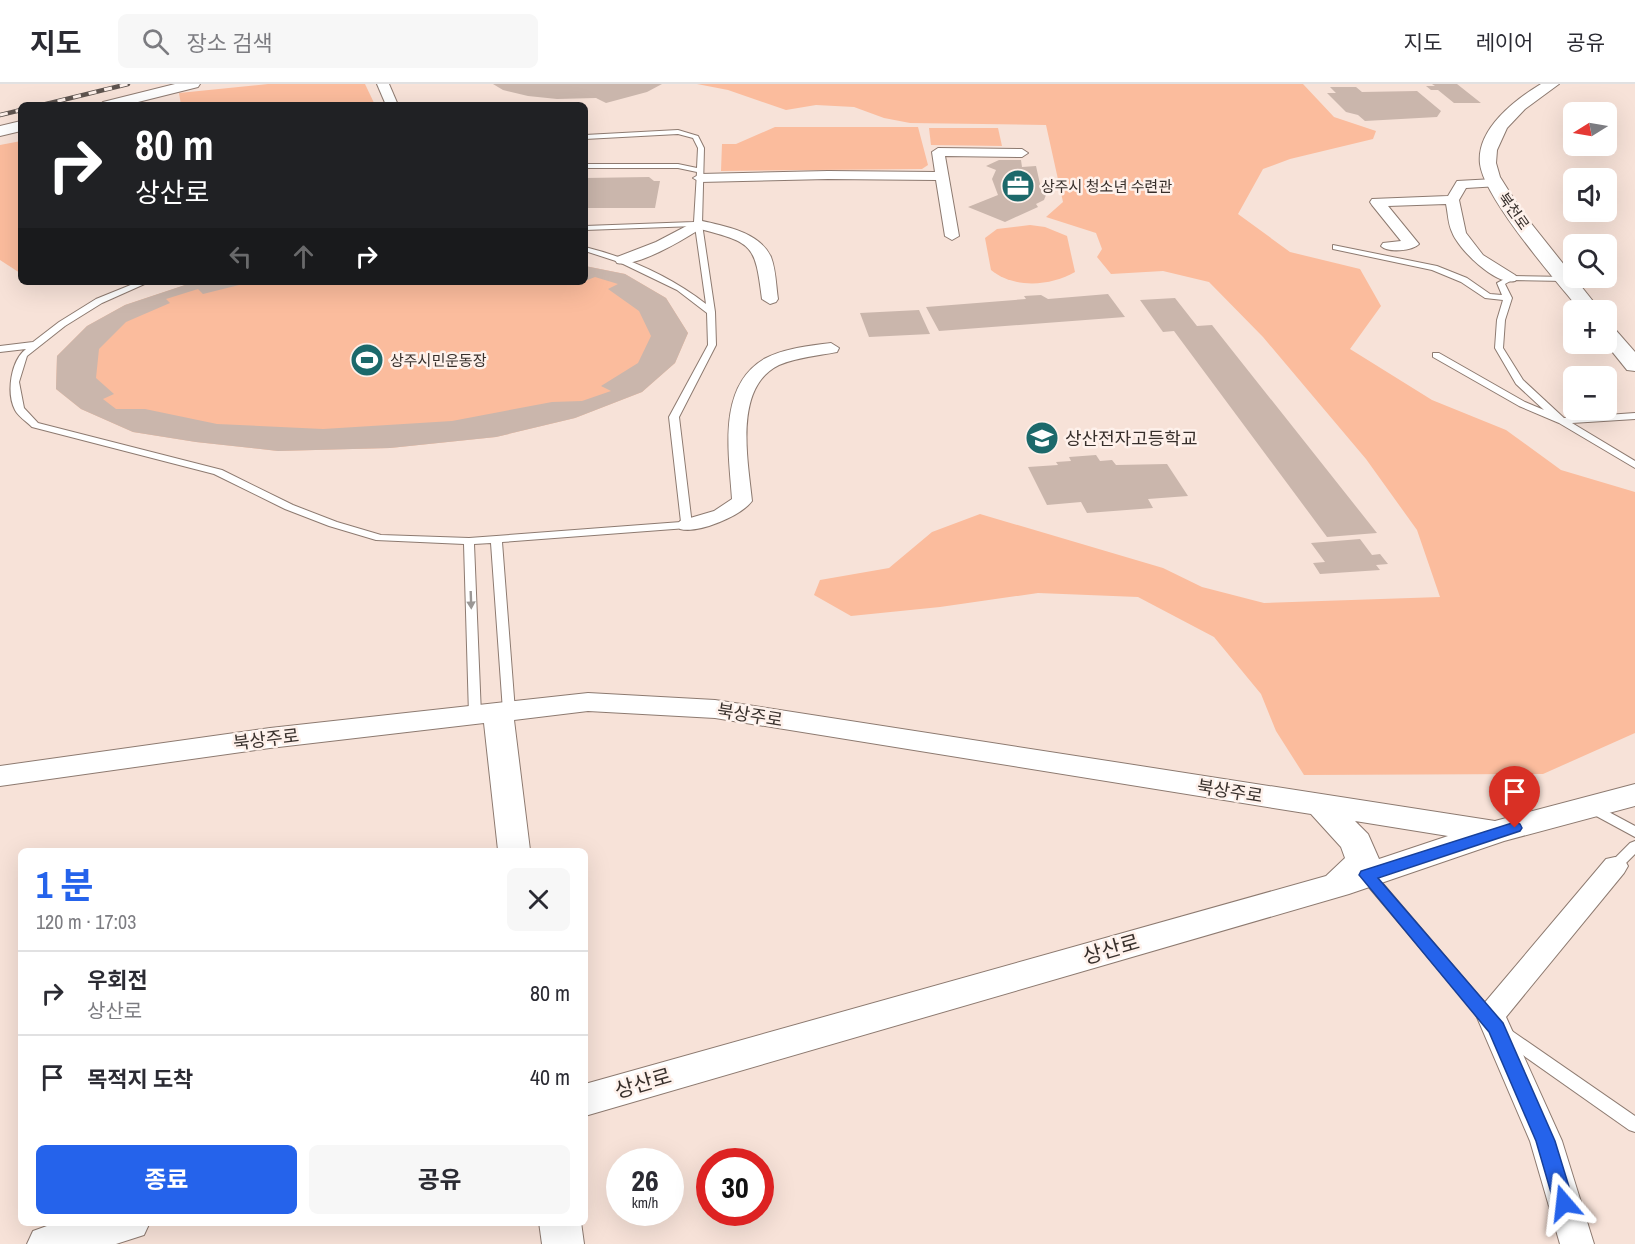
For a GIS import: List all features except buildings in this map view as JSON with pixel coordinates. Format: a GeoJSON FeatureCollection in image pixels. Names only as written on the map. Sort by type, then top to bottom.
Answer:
{"type":"FeatureCollection","features":[{"type":"Feature","properties":{"kind":"street"},"geometry":{"type":"LineString","coordinates":[[120,102],[193,84]]}},
{"type":"Feature","properties":{"kind":"street"},"geometry":{"type":"LineString","coordinates":[[383,84],[391,102]]}},
{"type":"Feature","properties":{"kind":"street","name":"북천로"},"geometry":{"type":"LineString","coordinates":[[1552,84],[1529,96],[1505,120],[1494,140],[1488,162],[1494,183],[1563,278]]}},
{"type":"Feature","properties":{"kind":"street"},"geometry":{"type":"LineString","coordinates":[[0,131],[18,127]]}},
{"type":"Feature","properties":{"kind":"street"},"geometry":{"type":"LineString","coordinates":[[952,236],[938,152],[1022,153]]}},
{"type":"Feature","properties":{"kind":"street"},"geometry":{"type":"LineString","coordinates":[[701,175],[942,176]]}},
{"type":"Feature","properties":{"kind":"street"},"geometry":{"type":"LineString","coordinates":[[1494,183],[1462,184],[1452,200],[1459,233],[1478,258],[1510,278]]}},
{"type":"Feature","properties":{"kind":"street"},"geometry":{"type":"LineString","coordinates":[[1388,246],[1412,244],[1377,202],[1452,200]]}},
{"type":"Feature","properties":{"kind":"street"},"geometry":{"type":"LineString","coordinates":[[622,260],[657,249],[698,224],[735,235],[757,247],[764,259],[770,299]]}},
{"type":"Feature","properties":{"kind":"street","name":"북천로"},"geometry":{"type":"LineString","coordinates":[[1572,288],[1582,300]]}},
{"type":"Feature","properties":{"kind":"street"},"geometry":{"type":"LineString","coordinates":[[1617,344],[1635,365]]}},
{"type":"Feature","properties":{"kind":"street"},"geometry":{"type":"LineString","coordinates":[[687,525],[721,515],[742,501],[736,434],[746,384],[771,361],[805,350],[831,348]]}},
{"type":"Feature","properties":{"kind":"street","name":"북상주로"},"geometry":{"type":"LineString","coordinates":[[0,776],[270,738],[588,702],[715,709],[1495,832]]}},
{"type":"Feature","properties":{"kind":"street"},"geometry":{"type":"LineString","coordinates":[[494,712],[514,848]]}},
{"type":"Feature","properties":{"kind":"street","name":"상산로"},"geometry":{"type":"LineString","coordinates":[[588,1099],[1352,880],[1495,832],[1635,795]]}},
{"type":"Feature","properties":{"kind":"street"},"geometry":{"type":"LineString","coordinates":[[1322,806],[1356,842],[1363,861],[1352,880]]}},
{"type":"Feature","properties":{"kind":"street"},"geometry":{"type":"LineString","coordinates":[[1577,1244],[1546,1141],[1491,1015],[1625,856]]}},
{"type":"Feature","properties":{"kind":"street"},"geometry":{"type":"LineString","coordinates":[[48,1244],[114,1226]]}},
{"type":"Feature","properties":{"kind":"street"},"geometry":{"type":"LineString","coordinates":[[561,1226],[563,1244]]}},
{"type":"Feature","properties":{"kind":"lane"},"geometry":{"type":"LineString","coordinates":[[138,285],[99,301],[62,324],[23,355],[14,382],[19,410],[35,425],[218,472],[289,507],[333,524],[380,538],[469,542],[687,525],[674,417],[712,345],[711,312],[698,224],[701,148],[696,137],[678,132],[588,137]]}},
{"type":"Feature","properties":{"kind":"lane"},"geometry":{"type":"LineString","coordinates":[[588,166],[678,166],[701,175]]}},
{"type":"Feature","properties":{"kind":"lane"},"geometry":{"type":"LineString","coordinates":[[588,228],[698,224]]}},
{"type":"Feature","properties":{"kind":"lane"},"geometry":{"type":"LineString","coordinates":[[1336,247],[1434,268],[1464,280],[1488,296],[1508,298]]}},
{"type":"Feature","properties":{"kind":"lane"},"geometry":{"type":"LineString","coordinates":[[588,250],[622,260],[681,288],[711,312]]}},
{"type":"Feature","properties":{"kind":"lane"},"geometry":{"type":"LineString","coordinates":[[1563,279],[1510,278],[1501,283],[1508,298],[1501,320],[1499,348],[1519,382],[1562,421],[1635,416]]}},
{"type":"Feature","properties":{"kind":"lane"},"geometry":{"type":"LineString","coordinates":[[0,349],[33,345]]}},
{"type":"Feature","properties":{"kind":"lane"},"geometry":{"type":"LineString","coordinates":[[1436,355],[1522,404],[1562,421],[1635,465]]}},
{"type":"Feature","properties":{"kind":"lane"},"geometry":{"type":"LineString","coordinates":[[494,712],[496,539]]}},
{"type":"Feature","properties":{"kind":"lane"},"geometry":{"type":"LineString","coordinates":[[469,542],[494,712]]}},
{"type":"Feature","properties":{"kind":"lane"},"geometry":{"type":"LineString","coordinates":[[1592,808],[1635,831]]}},
{"type":"Feature","properties":{"kind":"lane"},"geometry":{"type":"LineString","coordinates":[[1352,880],[1497,1028],[1635,1125]]}},
{"type":"Feature","properties":{"kind":"shaded area"},"geometry":{"type":"Polygon","coordinates":[[[268,84],[365,84],[374,102],[180,102],[179,93],[268,84]]]}},
{"type":"Feature","properties":{"kind":"shaded area"},"geometry":{"type":"Polygon","coordinates":[[[697,84],[1303,84],[1334,117],[1376,131],[1373,139],[1290,159],[1263,169],[1238,214],[1290,252],[1360,269],[1381,306],[1350,349],[1432,400],[1506,430],[1561,470],[1635,492],[1635,733],[1543,774],[1304,775],[1276,731],[1261,694],[1214,637],[1138,597],[1038,593],[940,607],[851,616],[814,595],[820,580],[889,568],[932,532],[980,514],[1163,568],[1202,587],[1264,603],[1440,597],[1417,530],[1366,459],[1263,337],[1209,282],[1163,271],[1111,274],[1097,257],[1102,249],[1096,233],[1046,217],[1063,202],[1046,125],[910,123],[884,118],[854,107],[816,105],[786,110],[728,90],[697,84]]]}},
{"type":"Feature","properties":{"kind":"shaded area"},"geometry":{"type":"Polygon","coordinates":[[[775,127],[918,127],[928,165],[922,169],[721,171],[722,144],[736,144],[775,127]]]}},
{"type":"Feature","properties":{"kind":"shaded area"},"geometry":{"type":"Polygon","coordinates":[[[929,128],[998,128],[1002,146],[931,145],[929,128]]]}},
{"type":"Feature","properties":{"kind":"shaded area"},"geometry":{"type":"Polygon","coordinates":[[[18,142],[18,272],[0,260],[0,145],[18,142]]]}},
{"type":"Feature","properties":{"kind":"shaded area"},"geometry":{"type":"Polygon","coordinates":[[[1030,225],[1045,227],[1067,236],[1075,272],[1044,283],[1021,283],[1000,276],[991,270],[985,238],[997,229],[1030,225]]]}},
{"type":"Feature","properties":{"kind":"shaded area","name":"상주시민운동장"},"geometry":{"type":"Polygon","coordinates":[[[588,267],[625,274],[666,298],[688,333],[675,363],[642,392],[575,418],[496,437],[390,448],[278,451],[133,432],[81,409],[56,389],[57,356],[87,326],[125,305],[185,285],[588,285],[588,267]]]}},
{"type":"Feature","properties":{"kind":"railway"},"geometry":{"type":"LineString","coordinates":[[54,102],[128,84]]}},
{"type":"Feature","properties":{"kind":"railway"},"geometry":{"type":"LineString","coordinates":[[0,115],[18,111]]}},
{"type":"Feature","properties":{"kind":"place","name":"상주시 청소년 수련관"},"geometry":{"type":"Point","coordinates":[1018,186]}},
{"type":"Feature","properties":{"kind":"place","name":"상주시민운동장"},"geometry":{"type":"Point","coordinates":[367,360]}},
{"type":"Feature","properties":{"kind":"place","name":"상산전자고등학교"},"geometry":{"type":"Point","coordinates":[1042,438]}},
{"type":"Feature","properties":{"kind":"route"},"geometry":{"type":"LineString","coordinates":[[1515,828],[1495,832],[1367,875],[1497,1028],[1546,1141],[1564,1203]]}}]}
